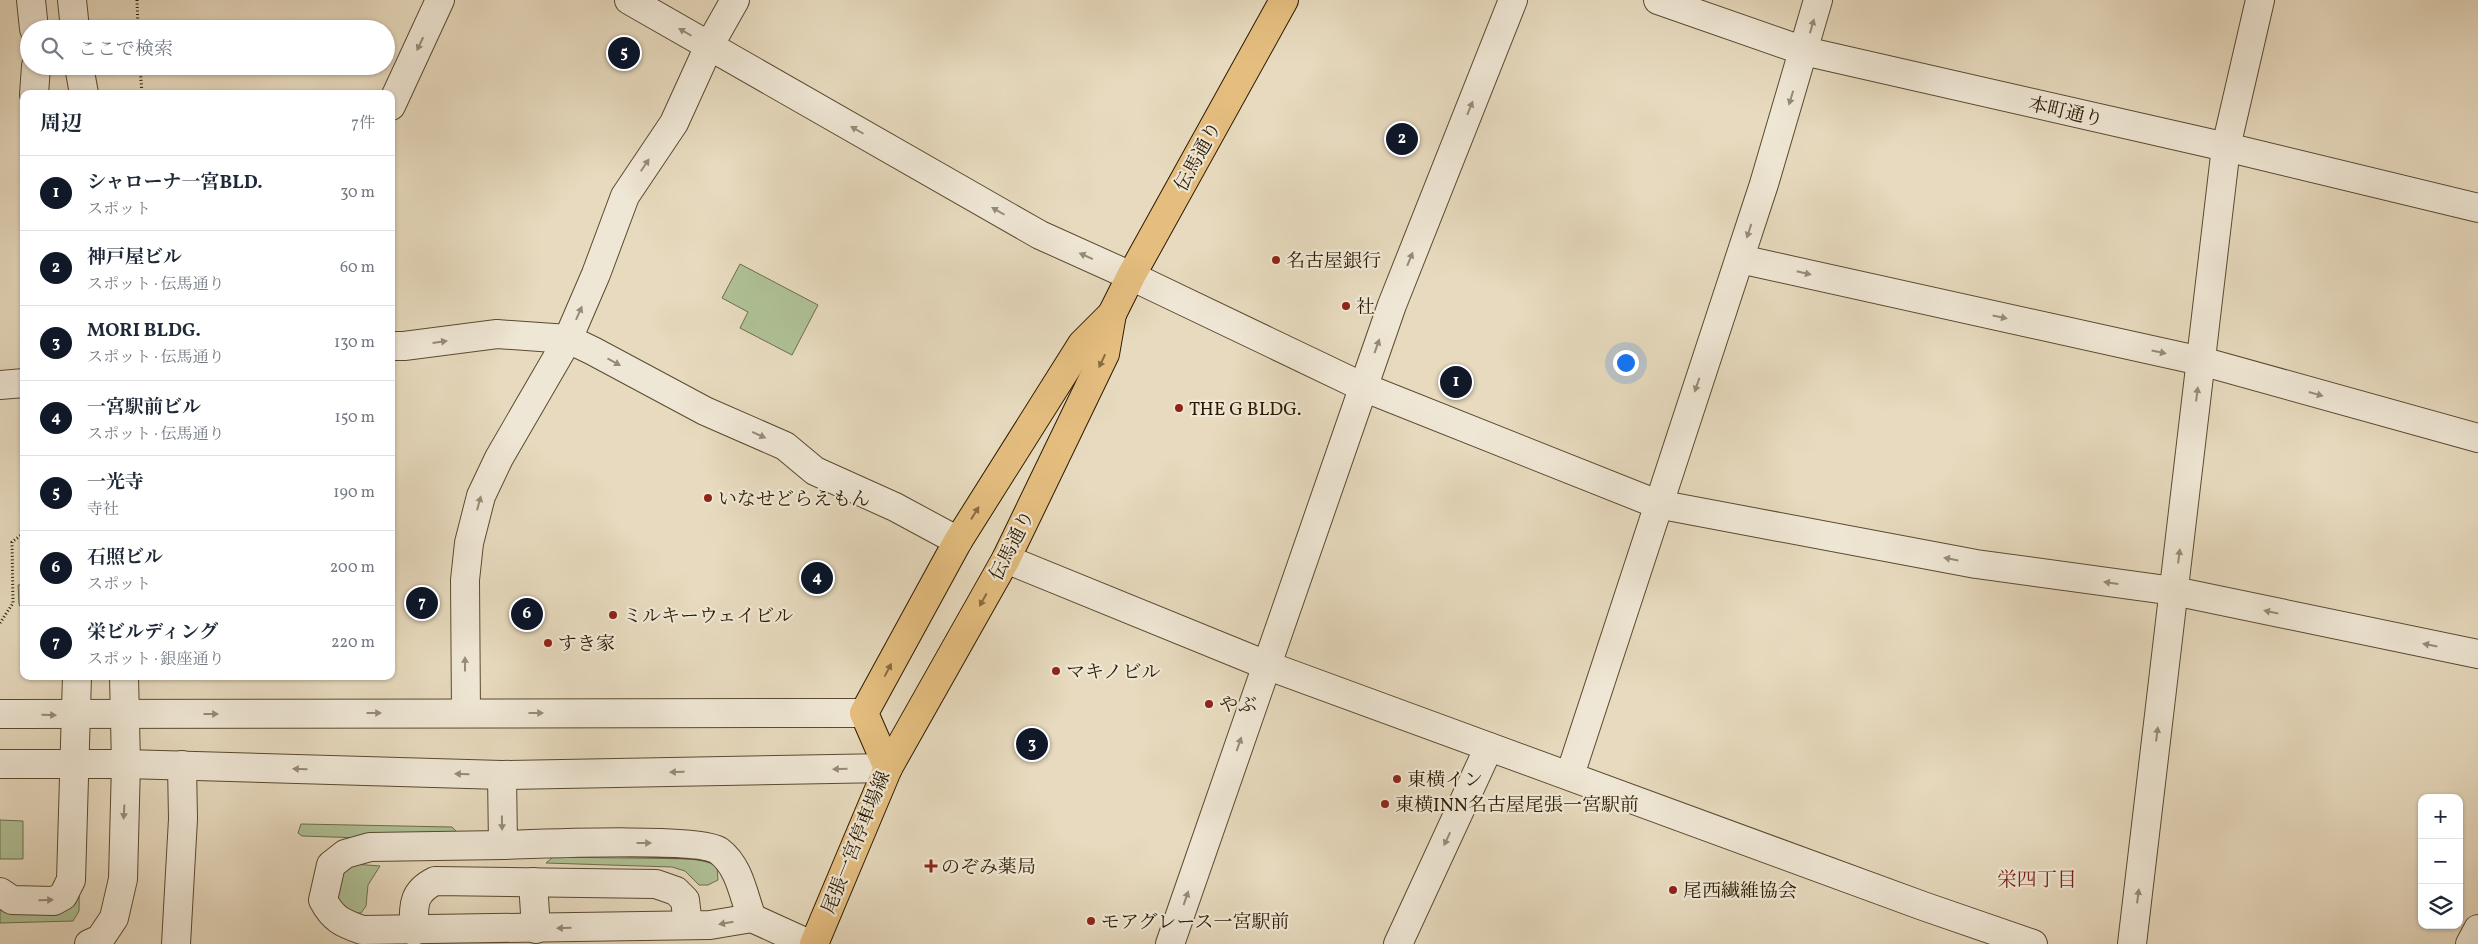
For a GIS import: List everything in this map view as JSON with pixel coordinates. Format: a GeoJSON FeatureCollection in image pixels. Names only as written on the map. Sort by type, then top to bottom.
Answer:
{"type":"FeatureCollection","features":[{"type":"Feature","properties":{"kind":"main road","name":"伝馬通り"},"geometry":{"type":"LineString","coordinates":[[888,768],[1006,559],[1105,354],[1112,314],[1131,276],[1284,0]]}},
{"type":"Feature","properties":{"kind":"main road","name":"伝馬通り"},"geometry":{"type":"LineString","coordinates":[[864,713],[958,540],[1082,344],[1112,314]]}},
{"type":"Feature","properties":{"kind":"main road","name":"尾張一宮停車場線"},"geometry":{"type":"LineString","coordinates":[[814,944],[888,768],[864,713]]}},
{"type":"Feature","properties":{"kind":"street"},"geometry":{"type":"LineString","coordinates":[[31,0],[33,20]]}},
{"type":"Feature","properties":{"kind":"street"},"geometry":{"type":"LineString","coordinates":[[72,0],[74,20]]}},
{"type":"Feature","properties":{"kind":"street"},"geometry":{"type":"LineString","coordinates":[[395,97],[440,0]]}},
{"type":"Feature","properties":{"kind":"street"},"geometry":{"type":"LineString","coordinates":[[629,0],[1040,235],[1131,276],[1363,387],[1657,504],[1976,564],[2174,592],[2478,654]]}},
{"type":"Feature","properties":{"kind":"street"},"geometry":{"type":"LineString","coordinates":[[466,712],[465,580],[469,543],[481,496],[499,458],[568,339],[596,274],[625,196],[674,123],[709,46],[736,0]]}},
{"type":"Feature","properties":{"kind":"street"},"geometry":{"type":"LineString","coordinates":[[1170,944],[1392,305],[1513,0]]}},
{"type":"Feature","properties":{"kind":"street","name":"本町通り"},"geometry":{"type":"LineString","coordinates":[[1658,0],[1804,51],[2226,147],[2478,208]]}},
{"type":"Feature","properties":{"kind":"street"},"geometry":{"type":"LineString","coordinates":[[1570,775],[1657,504],[1740,258],[1818,0]]}},
{"type":"Feature","properties":{"kind":"street"},"geometry":{"type":"LineString","coordinates":[[2132,944],[2226,147],[2260,0]]}},
{"type":"Feature","properties":{"kind":"street"},"geometry":{"type":"LineString","coordinates":[[34,90],[35,75]]}},
{"type":"Feature","properties":{"kind":"street"},"geometry":{"type":"LineString","coordinates":[[81,75],[83,90]]}},
{"type":"Feature","properties":{"kind":"street"},"geometry":{"type":"LineString","coordinates":[[1740,258],[2201,362],[2478,438]]}},
{"type":"Feature","properties":{"kind":"street"},"geometry":{"type":"LineString","coordinates":[[395,346],[497,334],[568,339],[593,350],[705,411],[785,446],[815,470],[895,506],[958,540]]}},
{"type":"Feature","properties":{"kind":"street"},"geometry":{"type":"LineString","coordinates":[[0,385],[20,383]]}},
{"type":"Feature","properties":{"kind":"street"},"geometry":{"type":"LineString","coordinates":[[1006,559],[1266,665],[1923,906],[2033,944]]}},
{"type":"Feature","properties":{"kind":"street"},"geometry":{"type":"LineString","coordinates":[[0,892],[12,900],[54,901],[63,896],[71,880],[77,680]]}},
{"type":"Feature","properties":{"kind":"street"},"geometry":{"type":"LineString","coordinates":[[89,944],[100,939],[114,918],[122,879],[126,764],[124,680]]}},
{"type":"Feature","properties":{"kind":"street"},"geometry":{"type":"LineString","coordinates":[[0,714],[76,716],[466,712],[864,713]]}},
{"type":"Feature","properties":{"kind":"street"},"geometry":{"type":"LineString","coordinates":[[1398,944],[1489,747]]}},
{"type":"Feature","properties":{"kind":"street"},"geometry":{"type":"LineString","coordinates":[[0,764],[182,765],[502,775],[888,768]]}},
{"type":"Feature","properties":{"kind":"street"},"geometry":{"type":"LineString","coordinates":[[176,944],[183,819],[182,765]]}},
{"type":"Feature","properties":{"kind":"street"},"geometry":{"type":"LineString","coordinates":[[502,775],[502,845]]}},
{"type":"Feature","properties":{"kind":"street"},"geometry":{"type":"LineString","coordinates":[[752,918],[733,865],[719,851],[708,846],[673,843],[370,847],[345,854],[331,865],[323,900],[331,915],[346,925],[362,930],[414,931],[710,925],[752,918],[809,944]]}},
{"type":"Feature","properties":{"kind":"street"},"geometry":{"type":"LineString","coordinates":[[414,931],[414,903],[423,887],[435,881],[656,884],[676,891],[685,900],[688,925]]}},
{"type":"Feature","properties":{"kind":"street"},"geometry":{"type":"LineString","coordinates":[[533,882],[536,928]]}},
{"type":"Feature","properties":{"kind":"street"},"geometry":{"type":"LineString","coordinates":[[2470,944],[2478,928]]}},
{"type":"Feature","properties":{"kind":"path"},"geometry":{"type":"LineString","coordinates":[[137,0],[138,20]]}},
{"type":"Feature","properties":{"kind":"path"},"geometry":{"type":"LineString","coordinates":[[141,75],[142,90]]}},
{"type":"Feature","properties":{"kind":"path"},"geometry":{"type":"LineString","coordinates":[[0,623],[13,603],[12,542],[20,536]]}},
{"type":"Feature","properties":{"kind":"green space"},"geometry":{"type":"Polygon","coordinates":[[[740,264],[818,305],[792,355],[740,328],[748,312],[722,298],[740,264]]]}},
{"type":"Feature","properties":{"kind":"green space"},"geometry":{"type":"Polygon","coordinates":[[[18,585],[20,585],[20,606],[19,604],[18,585]]]}},
{"type":"Feature","properties":{"kind":"green space"},"geometry":{"type":"Polygon","coordinates":[[[0,820],[23,821],[23,859],[0,859],[0,820]]]}},
{"type":"Feature","properties":{"kind":"green space"},"geometry":{"type":"Polygon","coordinates":[[[301,824],[452,827],[461,836],[452,841],[302,836],[298,833],[301,824]]]}},
{"type":"Feature","properties":{"kind":"green space"},"geometry":{"type":"Polygon","coordinates":[[[80,845],[79,911],[73,921],[0,923],[0,909],[66,909],[80,845]]]}},
{"type":"Feature","properties":{"kind":"green space"},"geometry":{"type":"Polygon","coordinates":[[[553,857],[700,859],[717,866],[718,880],[708,885],[699,885],[685,871],[672,867],[546,863],[553,857]]]}},
{"type":"Feature","properties":{"kind":"green space"},"geometry":{"type":"Polygon","coordinates":[[[353,864],[380,866],[368,885],[366,906],[361,913],[339,913],[333,878],[353,864]]]}},
{"type":"Feature","properties":{"kind":"place","name":"一光寺"},"geometry":{"type":"Point","coordinates":[624,53]}},
{"type":"Feature","properties":{"kind":"place","name":"神戸屋ビル"},"geometry":{"type":"Point","coordinates":[1402,139]}},
{"type":"Feature","properties":{"kind":"place","name":"名古屋銀行"},"geometry":{"type":"Point","coordinates":[1276,260]}},
{"type":"Feature","properties":{"kind":"place","name":"社"},"geometry":{"type":"Point","coordinates":[1346,306]}},
{"type":"Feature","properties":{"kind":"place","name":"シャローナ一宮BLD."},"geometry":{"type":"Point","coordinates":[1456,382]}},
{"type":"Feature","properties":{"kind":"place","name":"THE G BLDG."},"geometry":{"type":"Point","coordinates":[1179,408]}},
{"type":"Feature","properties":{"kind":"place","name":"いなせどらえもん"},"geometry":{"type":"Point","coordinates":[708,498]}},
{"type":"Feature","properties":{"kind":"place","name":"一宮駅前ビル"},"geometry":{"type":"Point","coordinates":[817,578]}},
{"type":"Feature","properties":{"kind":"place","name":"栄ビルディング"},"geometry":{"type":"Point","coordinates":[422,603]}},
{"type":"Feature","properties":{"kind":"place","name":"石照ビル"},"geometry":{"type":"Point","coordinates":[527,614]}},
{"type":"Feature","properties":{"kind":"place","name":"ミルキーウェイビル"},"geometry":{"type":"Point","coordinates":[613,615]}},
{"type":"Feature","properties":{"kind":"place","name":"すき家"},"geometry":{"type":"Point","coordinates":[548,643]}},
{"type":"Feature","properties":{"kind":"place","name":"マキノビル"},"geometry":{"type":"Point","coordinates":[1056,671]}},
{"type":"Feature","properties":{"kind":"place","name":"やぶ"},"geometry":{"type":"Point","coordinates":[1209,704]}},
{"type":"Feature","properties":{"kind":"place","name":"MORI BLDG."},"geometry":{"type":"Point","coordinates":[1032,744]}},
{"type":"Feature","properties":{"kind":"place","name":"東横イン"},"geometry":{"type":"Point","coordinates":[1397,779]}},
{"type":"Feature","properties":{"kind":"place","name":"東横INN名古屋尾張一宮駅前"},"geometry":{"type":"Point","coordinates":[1385,804]}},
{"type":"Feature","properties":{"kind":"place","name":"のぞみ薬局"},"geometry":{"type":"Point","coordinates":[931,866]}},
{"type":"Feature","properties":{"kind":"place","name":"尾西繊維協会"},"geometry":{"type":"Point","coordinates":[1673,890]}},
{"type":"Feature","properties":{"kind":"place","name":"モアグレース一宮駅前"},"geometry":{"type":"Point","coordinates":[1091,921]}},
{"type":"Feature","properties":{"kind":"district","name":"栄四丁目"},"geometry":{"type":"Point","coordinates":[2037,879]}}]}
